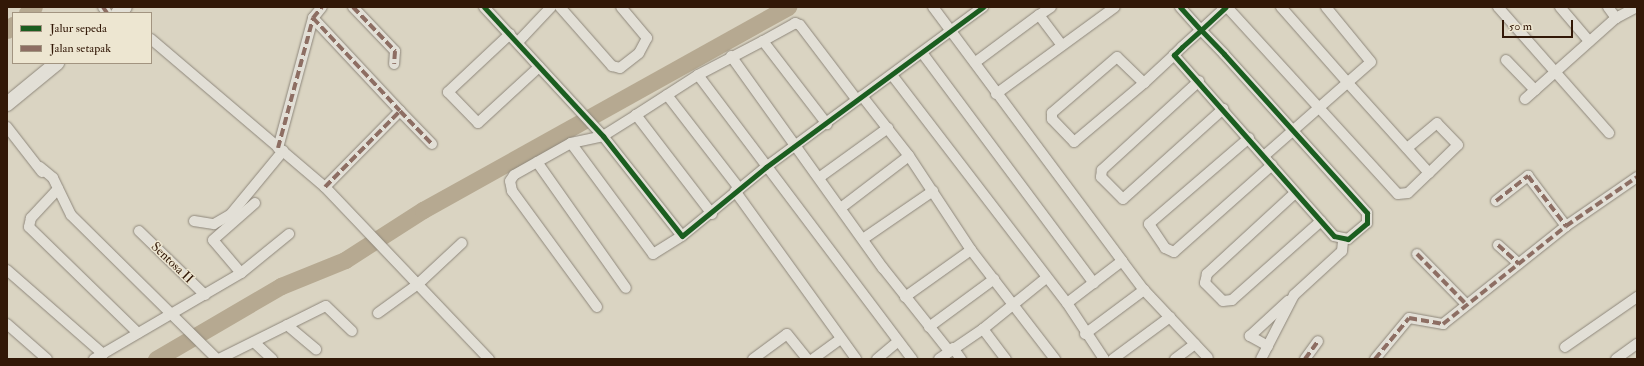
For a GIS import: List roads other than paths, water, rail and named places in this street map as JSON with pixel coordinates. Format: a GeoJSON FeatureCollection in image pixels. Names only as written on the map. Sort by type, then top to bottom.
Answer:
{"type":"FeatureCollection","features":[{"type":"Feature","properties":{"kind":"main road"},"geometry":{"type":"LineString","coordinates":[[7,104],[56,64]]}},
{"type":"Feature","properties":{"kind":"street"},"geometry":{"type":"LineString","coordinates":[[103,7],[118,11]]}},
{"type":"Feature","properties":{"kind":"street"},"geometry":{"type":"LineString","coordinates":[[194,221],[214,224],[232,214],[281,149],[313,18],[322,7]]}},
{"type":"Feature","properties":{"kind":"street"},"geometry":{"type":"LineString","coordinates":[[353,7],[396,51],[394,64]]}},
{"type":"Feature","properties":{"kind":"street"},"geometry":{"type":"LineString","coordinates":[[484,7],[518,42],[570,103],[599,133],[682,236]]}},
{"type":"Feature","properties":{"kind":"street"},"geometry":{"type":"LineString","coordinates":[[518,42],[550,7]]}},
{"type":"Feature","properties":{"kind":"street"},"geometry":{"type":"LineString","coordinates":[[560,7],[612,66],[620,68],[639,53],[646,38],[621,7]]}},
{"type":"Feature","properties":{"kind":"street"},"geometry":{"type":"LineString","coordinates":[[933,7],[977,61],[996,94],[1144,290],[1208,358]]}},
{"type":"Feature","properties":{"kind":"street"},"geometry":{"type":"LineString","coordinates":[[977,61],[1051,7]]}},
{"type":"Feature","properties":{"kind":"street"},"geometry":{"type":"LineString","coordinates":[[996,94],[1115,7]]}},
{"type":"Feature","properties":{"kind":"street"},"geometry":{"type":"LineString","coordinates":[[1180,7],[1367,213],[1368,223],[1343,241],[1342,251],[1250,336],[1268,346]]}},
{"type":"Feature","properties":{"kind":"street"},"geometry":{"type":"LineString","coordinates":[[1144,83],[1117,57],[1052,113],[1052,119],[1074,142],[1144,83],[1227,7],[1321,108],[1398,194],[1408,193],[1454,150],[1457,141],[1442,124],[1434,123],[1407,148]]}},
{"type":"Feature","properties":{"kind":"street"},"geometry":{"type":"LineString","coordinates":[[1281,7],[1429,173]]}},
{"type":"Feature","properties":{"kind":"street"},"geometry":{"type":"LineString","coordinates":[[1264,156],[1293,133],[1370,65],[1371,58],[1326,7]]}},
{"type":"Feature","properties":{"kind":"street"},"geometry":{"type":"LineString","coordinates":[[1332,7],[1338,20]]}},
{"type":"Feature","properties":{"kind":"street"},"geometry":{"type":"LineString","coordinates":[[1498,7],[1609,133]]}},
{"type":"Feature","properties":{"kind":"street"},"geometry":{"type":"LineString","coordinates":[[1560,7],[1589,41]]}},
{"type":"Feature","properties":{"kind":"street"},"geometry":{"type":"LineString","coordinates":[[1608,7],[1616,18]]}},
{"type":"Feature","properties":{"kind":"street"},"geometry":{"type":"LineString","coordinates":[[1525,99],[1616,18],[1637,7]]}},
{"type":"Feature","properties":{"kind":"street"},"geometry":{"type":"LineString","coordinates":[[571,143],[653,254],[682,236],[712,214],[737,190],[766,167],[828,124],[860,98],[923,54],[982,8]]}},
{"type":"Feature","properties":{"kind":"street"},"geometry":{"type":"LineString","coordinates":[[1040,16],[1062,45]]}},
{"type":"Feature","properties":{"kind":"street"},"geometry":{"type":"LineString","coordinates":[[313,18],[432,144]]}},
{"type":"Feature","properties":{"kind":"street"},"geometry":{"type":"LineString","coordinates":[[597,307],[512,191],[510,181],[514,175],[571,143],[599,133],[636,115],[698,75],[794,23],[800,25],[860,98],[888,128],[933,191],[971,250],[1055,359]]}},
{"type":"Feature","properties":{"kind":"street"},"geometry":{"type":"LineString","coordinates":[[510,34],[448,92],[478,123],[539,67]]}},
{"type":"Feature","properties":{"kind":"street"},"geometry":{"type":"LineString","coordinates":[[152,40],[325,187],[489,359]]}},
{"type":"Feature","properties":{"kind":"street"},"geometry":{"type":"LineString","coordinates":[[763,41],[828,124]]}},
{"type":"Feature","properties":{"kind":"street"},"geometry":{"type":"LineString","coordinates":[[923,54],[1094,283]]}},
{"type":"Feature","properties":{"kind":"street"},"geometry":{"type":"LineString","coordinates":[[1174,55],[1224,109],[1295,193],[1321,221],[1343,241]]}},
{"type":"Feature","properties":{"kind":"street"},"geometry":{"type":"LineString","coordinates":[[731,56],[842,207],[905,297],[929,327],[961,359]]}},
{"type":"Feature","properties":{"kind":"street"},"geometry":{"type":"LineString","coordinates":[[1506,60],[1535,90]]}},
{"type":"Feature","properties":{"kind":"street"},"geometry":{"type":"LineString","coordinates":[[698,75],[897,342],[912,359]]}},
{"type":"Feature","properties":{"kind":"street"},"geometry":{"type":"LineString","coordinates":[[892,75],[1046,278],[1067,303],[1085,334],[1104,359]]}},
{"type":"Feature","properties":{"kind":"street"},"geometry":{"type":"LineString","coordinates":[[1199,81],[1102,170],[1101,177],[1123,199],[1224,109]]}},
{"type":"Feature","properties":{"kind":"street"},"geometry":{"type":"LineString","coordinates":[[667,95],[737,190],[856,359]]}},
{"type":"Feature","properties":{"kind":"street"},"geometry":{"type":"LineString","coordinates":[[325,187],[400,111]]}},
{"type":"Feature","properties":{"kind":"street"},"geometry":{"type":"LineString","coordinates":[[636,115],[712,214]]}},
{"type":"Feature","properties":{"kind":"street"},"geometry":{"type":"LineString","coordinates":[[7,128],[56,186],[71,215],[218,359],[326,306],[352,331]]}},
{"type":"Feature","properties":{"kind":"street"},"geometry":{"type":"LineString","coordinates":[[820,177],[888,128]]}},
{"type":"Feature","properties":{"kind":"street"},"geometry":{"type":"LineString","coordinates":[[1249,138],[1149,224],[1165,248],[1174,252],[1272,165]]}},
{"type":"Feature","properties":{"kind":"street"},"geometry":{"type":"LineString","coordinates":[[842,207],[909,156]]}},
{"type":"Feature","properties":{"kind":"street"},"geometry":{"type":"LineString","coordinates":[[537,162],[626,288]]}},
{"type":"Feature","properties":{"kind":"street"},"geometry":{"type":"LineString","coordinates":[[1496,201],[1528,176],[1566,226]]}},
{"type":"Feature","properties":{"kind":"street"},"geometry":{"type":"LineString","coordinates":[[1375,359],[1409,318],[1443,324],[1566,226],[1637,177]]}},
{"type":"Feature","properties":{"kind":"street"},"geometry":{"type":"LineString","coordinates":[[56,186],[32,218],[29,227],[138,333]]}},
{"type":"Feature","properties":{"kind":"street"},"geometry":{"type":"LineString","coordinates":[[863,238],[933,191]]}},
{"type":"Feature","properties":{"kind":"street"},"geometry":{"type":"LineString","coordinates":[[1295,193],[1207,274],[1205,283],[1223,301],[1232,300],[1321,221]]}},
{"type":"Feature","properties":{"kind":"street"},"geometry":{"type":"LineString","coordinates":[[241,272],[213,240],[255,203]]}},
{"type":"Feature","properties":{"kind":"street","name":"Sentosa II"},"geometry":{"type":"LineString","coordinates":[[138,230],[205,295]]}},
{"type":"Feature","properties":{"kind":"street"},"geometry":{"type":"LineString","coordinates":[[94,359],[171,313],[205,295],[241,272],[289,234]]}},
{"type":"Feature","properties":{"kind":"street"},"geometry":{"type":"LineString","coordinates":[[378,313],[418,284],[462,243]]}},
{"type":"Feature","properties":{"kind":"street"},"geometry":{"type":"LineString","coordinates":[[1498,244],[1519,264]]}},
{"type":"Feature","properties":{"kind":"street"},"geometry":{"type":"LineString","coordinates":[[905,297],[971,250]]}},
{"type":"Feature","properties":{"kind":"street"},"geometry":{"type":"LineString","coordinates":[[1417,254],[1467,304]]}},
{"type":"Feature","properties":{"kind":"street"},"geometry":{"type":"LineString","coordinates":[[1067,303],[1122,261]]}},
{"type":"Feature","properties":{"kind":"street"},"geometry":{"type":"LineString","coordinates":[[7,270],[103,354]]}},
{"type":"Feature","properties":{"kind":"street"},"geometry":{"type":"LineString","coordinates":[[939,359],[1014,306],[1046,278]]}},
{"type":"Feature","properties":{"kind":"street"},"geometry":{"type":"LineString","coordinates":[[929,327],[994,279]]}},
{"type":"Feature","properties":{"kind":"street"},"geometry":{"type":"LineString","coordinates":[[1085,334],[1144,290]]}},
{"type":"Feature","properties":{"kind":"street"},"geometry":{"type":"LineString","coordinates":[[1261,359],[1294,295]]}},
{"type":"Feature","properties":{"kind":"street"},"geometry":{"type":"LineString","coordinates":[[1565,347],[1637,297]]}},
{"type":"Feature","properties":{"kind":"street"},"geometry":{"type":"LineString","coordinates":[[1113,359],[1170,318]]}},
{"type":"Feature","properties":{"kind":"street"},"geometry":{"type":"LineString","coordinates":[[7,324],[47,359]]}},
{"type":"Feature","properties":{"kind":"street"},"geometry":{"type":"LineString","coordinates":[[287,325],[316,349]]}},
{"type":"Feature","properties":{"kind":"street"},"geometry":{"type":"LineString","coordinates":[[983,329],[1006,359]]}},
{"type":"Feature","properties":{"kind":"street"},"geometry":{"type":"LineString","coordinates":[[753,359],[787,334],[807,359]]}},
{"type":"Feature","properties":{"kind":"street"},"geometry":{"type":"LineString","coordinates":[[813,359],[841,339]]}},
{"type":"Feature","properties":{"kind":"street"},"geometry":{"type":"LineString","coordinates":[[1305,359],[1318,341]]}},
{"type":"Feature","properties":{"kind":"street"},"geometry":{"type":"LineString","coordinates":[[254,342],[272,359]]}},
{"type":"Feature","properties":{"kind":"street"},"geometry":{"type":"LineString","coordinates":[[877,359],[897,342]]}},
{"type":"Feature","properties":{"kind":"street"},"geometry":{"type":"LineString","coordinates":[[1175,359],[1195,344]]}},
{"type":"Feature","properties":{"kind":"street"},"geometry":{"type":"LineString","coordinates":[[1616,359],[1637,344]]}},
{"type":"Feature","properties":{"kind":"waterway"},"geometry":{"type":"LineString","coordinates":[[28,12],[34,7]]}},
{"type":"Feature","properties":{"kind":"waterway"},"geometry":{"type":"LineString","coordinates":[[156,359],[281,286],[345,260],[423,210],[788,7]]}},
{"type":"Feature","properties":{"kind":"waterway"},"geometry":{"type":"LineString","coordinates":[[7,30],[12,26]]}}]}
